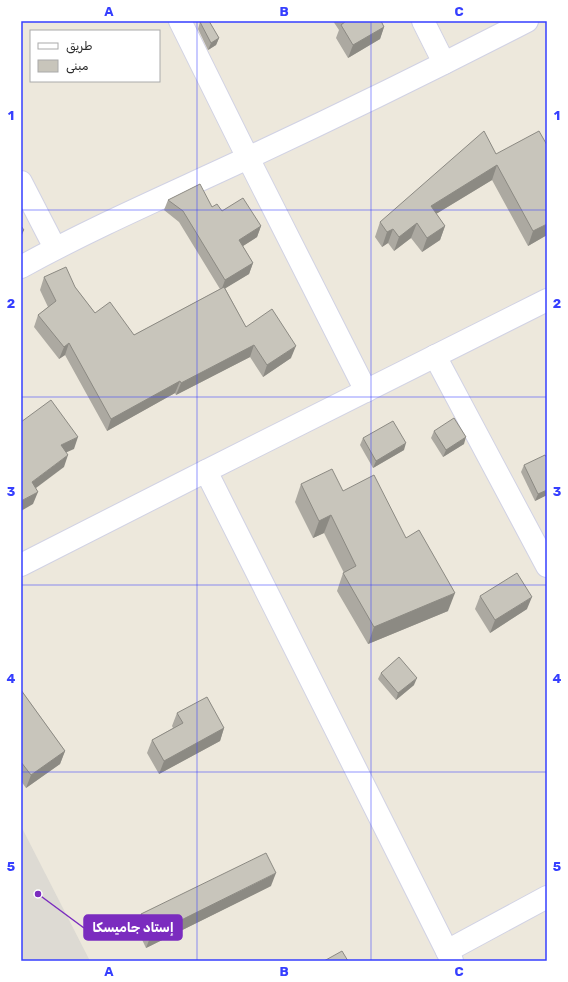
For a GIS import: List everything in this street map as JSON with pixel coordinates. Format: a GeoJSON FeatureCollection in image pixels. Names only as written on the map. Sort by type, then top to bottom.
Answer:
{"type":"FeatureCollection","features":[{"type":"Feature","properties":{"kind":"street"},"geometry":{"type":"LineString","coordinates":[[180,21],[366,390]]}},
{"type":"Feature","properties":{"kind":"street"},"geometry":{"type":"LineString","coordinates":[[423,21],[444,63]]}},
{"type":"Feature","properties":{"kind":"street"},"geometry":{"type":"LineString","coordinates":[[21,267],[55,248],[248,158],[527,21]]}},
{"type":"Feature","properties":{"kind":"street"},"geometry":{"type":"LineString","coordinates":[[21,182],[55,248]]}},
{"type":"Feature","properties":{"kind":"street"},"geometry":{"type":"LineString","coordinates":[[21,565],[547,300]]}},
{"type":"Feature","properties":{"kind":"street"},"geometry":{"type":"LineString","coordinates":[[435,356],[547,566]]}},
{"type":"Feature","properties":{"kind":"street"},"geometry":{"type":"LineString","coordinates":[[206,471],[450,956],[547,898]]}},
{"type":"Feature","properties":{"kind":"shaded area"},"geometry":{"type":"Polygon","coordinates":[[[21,826],[90,961],[21,961],[21,826]]]}},
{"type":"Feature","properties":{"kind":"building"},"geometry":{"type":"Polygon","coordinates":[[[209,21],[219,38],[211,43],[200,22],[209,21]]]}},
{"type":"Feature","properties":{"kind":"building"},"geometry":{"type":"Polygon","coordinates":[[[346,21],[381,21],[384,27],[353,45],[341,25],[346,21]]]}},
{"type":"Feature","properties":{"kind":"building"},"geometry":{"type":"Polygon","coordinates":[[[484,131],[496,154],[539,131],[547,145],[547,224],[533,231],[497,165],[431,206],[445,226],[427,238],[417,223],[399,237],[393,229],[387,232],[380,222],[484,131]]]}},
{"type":"Feature","properties":{"kind":"building"},"geometry":{"type":"Polygon","coordinates":[[[200,184],[212,207],[217,204],[222,211],[243,198],[261,226],[239,240],[253,263],[225,280],[183,211],[168,200],[200,184]]]}},
{"type":"Feature","properties":{"kind":"building"},"geometry":{"type":"Polygon","coordinates":[[[66,267],[75,287],[95,313],[110,302],[134,335],[224,287],[246,327],[272,309],[296,346],[267,365],[254,345],[181,383],[180,381],[111,419],[69,343],[64,347],[38,315],[56,301],[44,277],[66,267]]]}},
{"type":"Feature","properties":{"kind":"building"},"geometry":{"type":"Polygon","coordinates":[[[51,400],[78,437],[61,445],[68,455],[32,482],[38,492],[21,501],[21,422],[51,400]]]}},
{"type":"Feature","properties":{"kind":"building"},"geometry":{"type":"Polygon","coordinates":[[[454,418],[466,437],[446,450],[434,431],[454,418]]]}},
{"type":"Feature","properties":{"kind":"building"},"geometry":{"type":"Polygon","coordinates":[[[393,421],[406,443],[376,461],[363,438],[393,421]]]}},
{"type":"Feature","properties":{"kind":"building"},"geometry":{"type":"Polygon","coordinates":[[[545,455],[547,458],[547,490],[538,494],[524,465],[545,455]]]}},
{"type":"Feature","properties":{"kind":"building"},"geometry":{"type":"Polygon","coordinates":[[[332,469],[343,491],[374,475],[406,538],[419,530],[455,593],[374,627],[343,573],[356,566],[331,515],[319,521],[301,484],[332,469]]]}},
{"type":"Feature","properties":{"kind":"building"},"geometry":{"type":"Polygon","coordinates":[[[517,573],[532,597],[495,620],[480,596],[517,573]]]}},
{"type":"Feature","properties":{"kind":"building"},"geometry":{"type":"Polygon","coordinates":[[[399,657],[417,678],[398,693],[381,673],[399,657]]]}},
{"type":"Feature","properties":{"kind":"building"},"geometry":{"type":"Polygon","coordinates":[[[21,690],[65,751],[31,775],[21,762],[21,690]]]}},
{"type":"Feature","properties":{"kind":"building"},"geometry":{"type":"Polygon","coordinates":[[[207,697],[224,728],[164,761],[152,740],[183,723],[177,713],[207,697]]]}},
{"type":"Feature","properties":{"kind":"building"},"geometry":{"type":"Polygon","coordinates":[[[266,853],[276,873],[151,935],[141,914],[266,853]]]}},
{"type":"Feature","properties":{"kind":"building"},"geometry":{"type":"Polygon","coordinates":[[[342,951],[348,961],[324,961],[342,951]]]}},
{"type":"Feature","properties":{"kind":"place","name":"إستاد جاميسكا"},"geometry":{"type":"Point","coordinates":[38,894]}}]}
